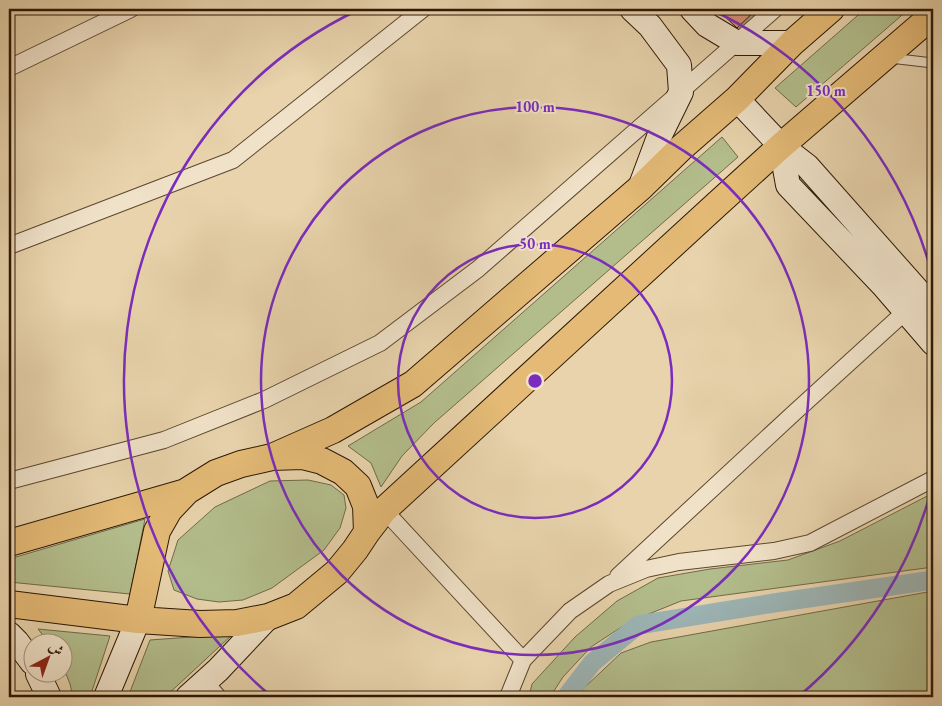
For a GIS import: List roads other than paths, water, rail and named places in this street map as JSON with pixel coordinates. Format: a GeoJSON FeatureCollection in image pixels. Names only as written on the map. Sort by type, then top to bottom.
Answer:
{"type":"FeatureCollection","features":[{"type":"Feature","properties":{"kind":"main road"},"geometry":{"type":"LineString","coordinates":[[632,9],[650,26],[679,65],[681,92],[659,136],[640,188]]}},
{"type":"Feature","properties":{"kind":"main road"},"geometry":{"type":"LineString","coordinates":[[692,9],[707,25],[737,43],[792,42]]}},
{"type":"Feature","properties":{"kind":"main road"},"geometry":{"type":"LineString","coordinates":[[272,457],[333,430],[413,384],[640,188],[737,98],[792,42],[831,9]]}},
{"type":"Feature","properties":{"kind":"main road"},"geometry":{"type":"LineString","coordinates":[[9,604],[138,620],[200,624],[237,623],[268,617],[296,606],[337,572],[384,510],[701,218],[781,146],[933,15]]}},
{"type":"Feature","properties":{"kind":"main road"},"geometry":{"type":"LineString","coordinates":[[737,98],[781,146],[806,166],[933,308]]}},
{"type":"Feature","properties":{"kind":"main road"},"geometry":{"type":"LineString","coordinates":[[781,146],[788,185],[883,285],[933,343]]}},
{"type":"Feature","properties":{"kind":"main road"},"geometry":{"type":"LineString","coordinates":[[106,697],[138,620],[157,531],[169,510],[187,491],[216,473],[241,464],[272,457],[302,456],[322,461],[343,472],[358,486],[366,506],[367,532]]}},
{"type":"Feature","properties":{"kind":"main road"},"geometry":{"type":"LineString","coordinates":[[9,543],[187,491]]}},
{"type":"Feature","properties":{"kind":"main road"},"geometry":{"type":"LineString","coordinates":[[204,692],[218,670],[268,617]]}},
{"type":"Feature","properties":{"kind":"main road"},"geometry":{"type":"LineString","coordinates":[[9,634],[22,649]]}},
{"type":"Feature","properties":{"kind":"main road"},"geometry":{"type":"LineString","coordinates":[[43,684],[49,697]]}},
{"type":"Feature","properties":{"kind":"street"},"geometry":{"type":"LineString","coordinates":[[9,68],[130,9]]}},
{"type":"Feature","properties":{"kind":"street"},"geometry":{"type":"LineString","coordinates":[[9,481],[164,440],[264,400],[380,343],[478,269],[775,9]]}},
{"type":"Feature","properties":{"kind":"street"},"geometry":{"type":"LineString","coordinates":[[9,246],[234,160],[419,10]]}},
{"type":"Feature","properties":{"kind":"street"},"geometry":{"type":"LineString","coordinates":[[508,697],[523,660],[570,611],[609,584],[906,312]]}},
{"type":"Feature","properties":{"kind":"street"},"geometry":{"type":"LineString","coordinates":[[609,584],[646,569],[679,562],[774,550],[810,543],[933,479]]}},
{"type":"Feature","properties":{"kind":"street"},"geometry":{"type":"LineString","coordinates":[[384,510],[523,660]]}},
{"type":"Feature","properties":{"kind":"lane"},"geometry":{"type":"LineString","coordinates":[[885,57],[933,63]]}},
{"type":"Feature","properties":{"kind":"waterway"},"geometry":{"type":"LineString","coordinates":[[566,697],[592,663],[638,625],[933,580]]}}]}
